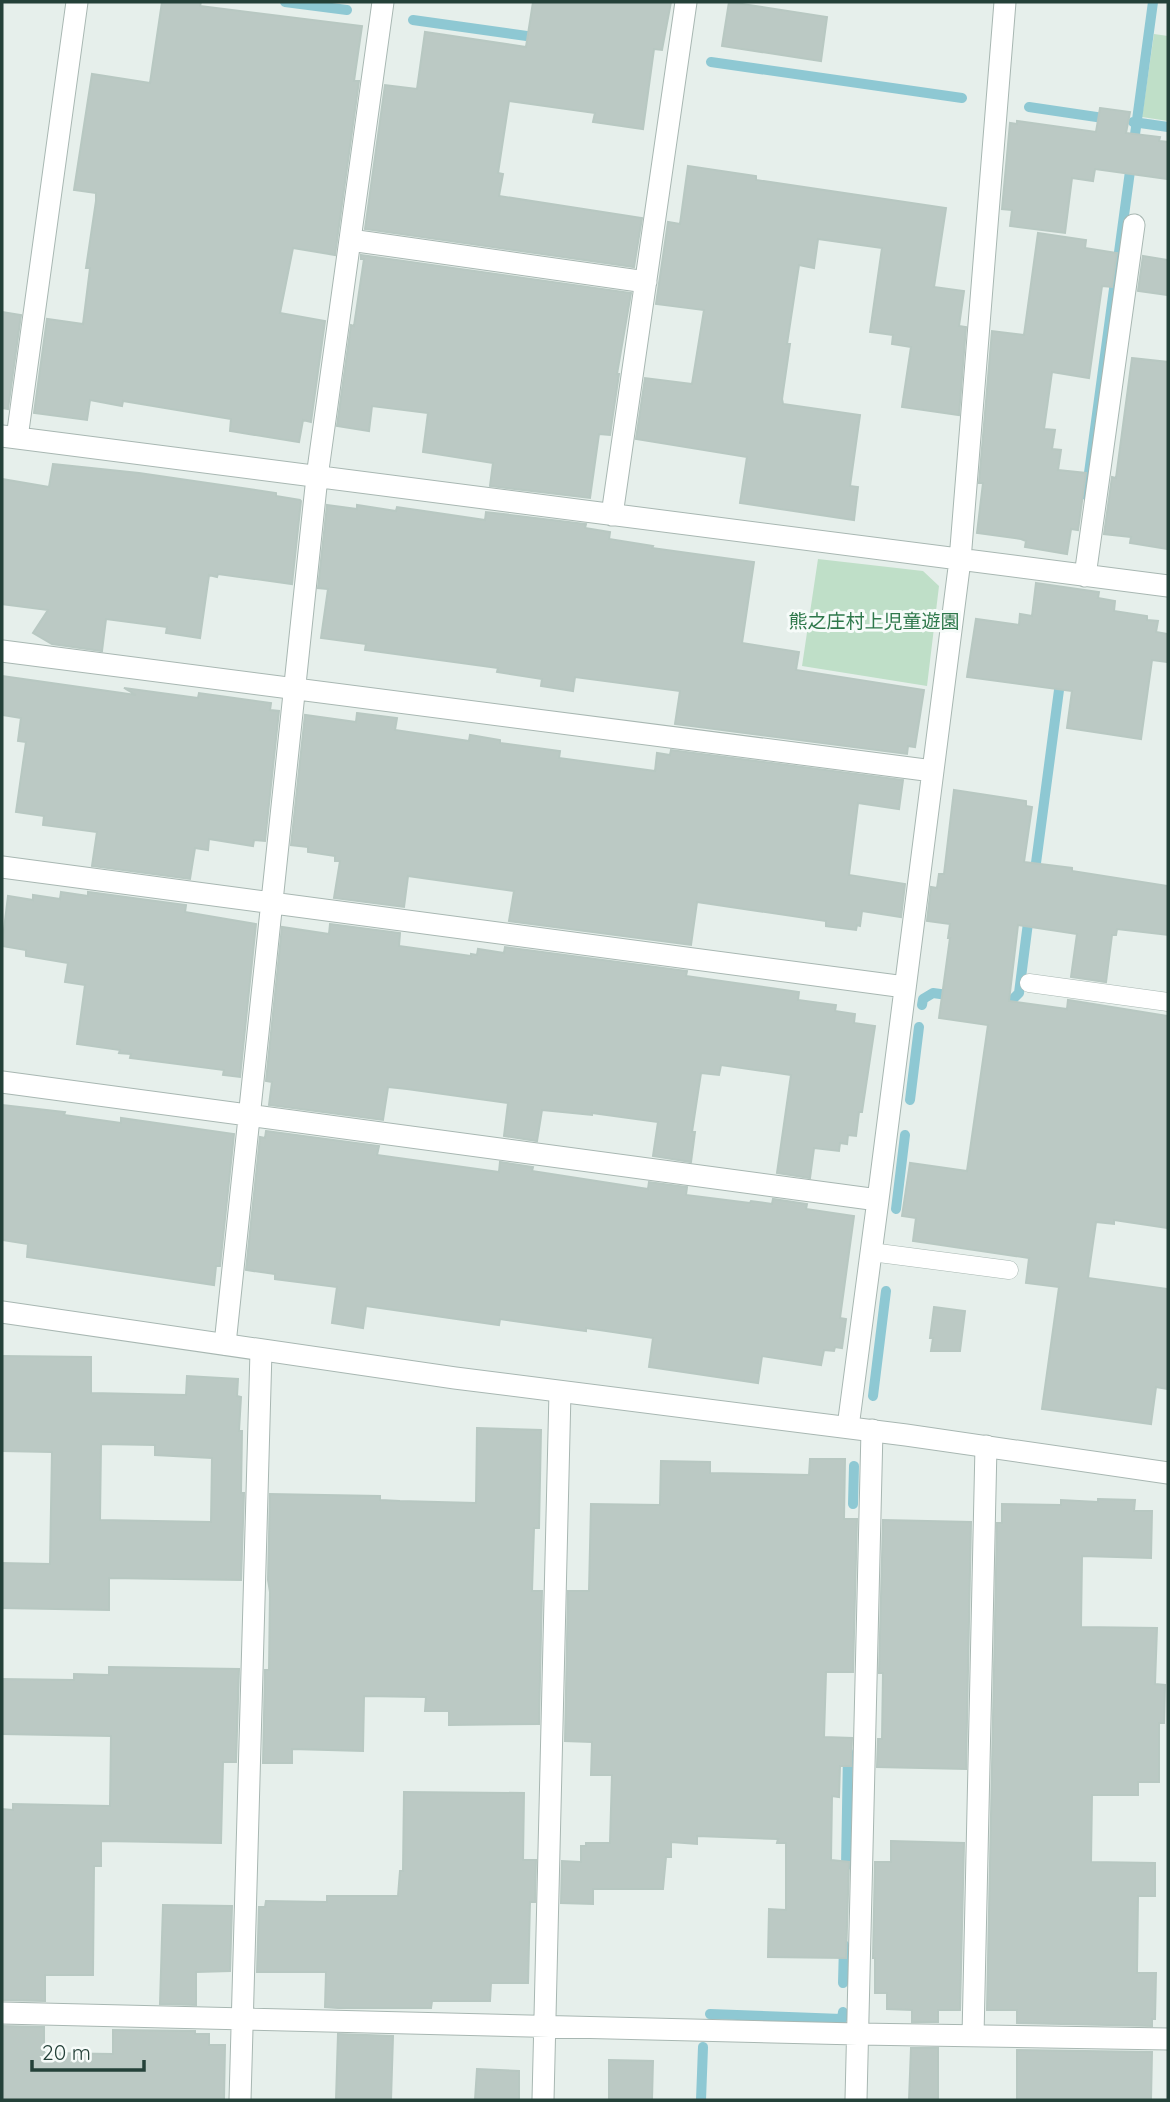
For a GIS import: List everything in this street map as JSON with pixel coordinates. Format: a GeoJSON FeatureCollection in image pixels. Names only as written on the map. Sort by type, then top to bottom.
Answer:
{"type":"FeatureCollection","features":[{"type":"Feature","properties":{"kind":"street"},"geometry":{"type":"LineString","coordinates":[[77,2],[9,437],[1168,586]]}},
{"type":"Feature","properties":{"kind":"street"},"geometry":{"type":"LineString","coordinates":[[225,1344],[317,477],[383,2]]}},
{"type":"Feature","properties":{"kind":"street"},"geometry":{"type":"LineString","coordinates":[[612,515],[686,2]]}},
{"type":"Feature","properties":{"kind":"street"},"geometry":{"type":"LineString","coordinates":[[848,1427],[960,560],[1005,2]]}},
{"type":"Feature","properties":{"kind":"street"},"geometry":{"type":"LineString","coordinates":[[1085,576],[1134,225]]}},
{"type":"Feature","properties":{"kind":"street"},"geometry":{"type":"LineString","coordinates":[[350,240],[646,282]]}},
{"type":"Feature","properties":{"kind":"street"},"geometry":{"type":"LineString","coordinates":[[2,651],[933,771]]}},
{"type":"Feature","properties":{"kind":"street"},"geometry":{"type":"LineString","coordinates":[[2,867],[905,987]]}},
{"type":"Feature","properties":{"kind":"street"},"geometry":{"type":"LineString","coordinates":[[2,1082],[878,1200]]}},
{"type":"Feature","properties":{"kind":"street"},"geometry":{"type":"LineString","coordinates":[[2,1312],[560,1392],[873,1430],[1168,1473]]}},
{"type":"Feature","properties":{"kind":"street"},"geometry":{"type":"LineString","coordinates":[[240,2100],[261,1350]]}},
{"type":"Feature","properties":{"kind":"street"},"geometry":{"type":"LineString","coordinates":[[543,2100],[560,1392]]}},
{"type":"Feature","properties":{"kind":"street"},"geometry":{"type":"LineString","coordinates":[[856,2100],[873,1430]]}},
{"type":"Feature","properties":{"kind":"street"},"geometry":{"type":"LineString","coordinates":[[974,2036],[986,1446]]}},
{"type":"Feature","properties":{"kind":"street"},"geometry":{"type":"LineString","coordinates":[[2,2013],[1168,2039]]}},
{"type":"Feature","properties":{"kind":"lane"},"geometry":{"type":"LineString","coordinates":[[1029,983],[1168,1002]]}},
{"type":"Feature","properties":{"kind":"lane"},"geometry":{"type":"LineString","coordinates":[[871,1252],[1009,1270]]}},
{"type":"Feature","properties":{"kind":"green space"},"geometry":{"type":"Polygon","coordinates":[[[1154,34],[1168,36],[1168,121],[1142,117],[1154,34]]]}},
{"type":"Feature","properties":{"kind":"green space","name":"熊之庄村上児童遊園"},"geometry":{"type":"Polygon","coordinates":[[[818,559],[923,571],[939,586],[927,686],[802,666],[818,559]]]}},
{"type":"Feature","properties":{"kind":"building"},"geometry":{"type":"Polygon","coordinates":[[[162,2],[201,2],[200,6],[362,26],[354,81],[359,81],[335,255],[293,248],[280,313],[325,321],[311,422],[303,420],[299,442],[230,431],[231,419],[123,401],[122,406],[90,400],[87,420],[34,413],[47,319],[83,324],[90,268],[86,268],[96,193],[74,190],[92,74],[150,83],[162,2]]]}},
{"type":"Feature","properties":{"kind":"building"},"geometry":{"type":"Polygon","coordinates":[[[533,2],[671,2],[662,50],[654,49],[643,129],[593,122],[595,113],[509,101],[498,173],[503,174],[499,196],[642,218],[634,267],[365,229],[385,85],[417,89],[425,32],[526,47],[533,2]]]}},
{"type":"Feature","properties":{"kind":"building"},"geometry":{"type":"Polygon","coordinates":[[[729,2],[827,17],[821,61],[722,46],[729,2]]]}},
{"type":"Feature","properties":{"kind":"building"},"geometry":{"type":"Polygon","coordinates":[[[1100,108],[1130,112],[1126,133],[1160,137],[1159,141],[1168,142],[1168,179],[1095,169],[1093,181],[1072,178],[1065,233],[1010,226],[1012,210],[1002,209],[1010,123],[1017,124],[1017,121],[1096,132],[1100,108]]]}},
{"type":"Feature","properties":{"kind":"building"},"geometry":{"type":"Polygon","coordinates":[[[688,166],[756,176],[756,180],[946,208],[934,287],[964,291],[959,326],[966,327],[959,415],[902,407],[911,347],[892,344],[893,335],[870,332],[882,248],[818,239],[814,268],[799,265],[787,344],[790,344],[783,404],[860,415],[850,486],[858,487],[854,520],[740,503],[747,457],[636,439],[645,378],[692,384],[704,310],[656,304],[668,222],[680,224],[688,166]]]}},
{"type":"Feature","properties":{"kind":"building"},"geometry":{"type":"Polygon","coordinates":[[[1038,233],[1086,240],[1085,248],[1117,253],[1112,287],[1102,286],[1089,378],[1052,372],[1044,429],[1055,430],[1052,449],[1061,450],[1058,470],[1086,473],[1078,530],[1071,529],[1067,554],[1025,547],[1026,541],[1021,539],[977,533],[983,483],[979,483],[992,331],[1024,335],[1038,233]]]}},
{"type":"Feature","properties":{"kind":"building"},"geometry":{"type":"Polygon","coordinates":[[[361,255],[631,293],[610,435],[599,434],[590,498],[490,486],[493,463],[423,452],[428,413],[372,406],[369,431],[337,426],[351,325],[354,326],[364,259],[361,259],[361,255]]]}},
{"type":"Feature","properties":{"kind":"building"},"geometry":{"type":"Polygon","coordinates":[[[1143,256],[1168,260],[1168,295],[1138,291],[1143,256]]]}},
{"type":"Feature","properties":{"kind":"building"},"geometry":{"type":"Polygon","coordinates":[[[2,312],[21,315],[8,409],[2,408],[2,312]]]}},
{"type":"Feature","properties":{"kind":"building"},"geometry":{"type":"Polygon","coordinates":[[[1132,358],[1168,362],[1168,549],[1130,543],[1131,537],[1104,534],[1112,477],[1116,478],[1132,358]]]}},
{"type":"Feature","properties":{"kind":"building"},"geometry":{"type":"Polygon","coordinates":[[[53,464],[139,473],[276,493],[276,496],[300,500],[292,584],[209,575],[200,638],[166,633],[167,627],[106,619],[102,651],[52,644],[33,633],[48,610],[2,604],[2,479],[49,487],[53,464]]]}},
{"type":"Feature","properties":{"kind":"building"},"geometry":{"type":"Polygon","coordinates":[[[327,505],[357,509],[357,505],[396,511],[397,507],[485,520],[486,512],[586,524],[585,528],[610,532],[609,539],[653,546],[652,548],[754,562],[742,643],[799,652],[796,670],[924,690],[915,747],[908,746],[907,754],[675,724],[680,691],[575,677],[573,691],[541,686],[542,679],[497,672],[498,668],[365,650],[366,644],[321,638],[328,589],[318,588],[327,505]]]}},
{"type":"Feature","properties":{"kind":"building"},"geometry":{"type":"Polygon","coordinates":[[[1036,583],[1099,592],[1098,598],[1115,601],[1114,611],[1147,616],[1147,620],[1158,621],[1156,632],[1168,634],[1168,662],[1152,660],[1141,739],[1067,728],[1072,691],[967,677],[976,619],[1019,625],[1020,614],[1032,616],[1036,583]]]}},
{"type":"Feature","properties":{"kind":"building"},"geometry":{"type":"Polygon","coordinates":[[[2,676],[136,695],[124,688],[198,698],[199,693],[271,703],[270,710],[279,711],[265,841],[254,840],[253,846],[209,839],[208,850],[195,848],[190,879],[92,866],[97,832],[43,825],[44,816],[16,812],[26,742],[18,741],[21,718],[2,715],[2,676]]]}},
{"type":"Feature","properties":{"kind":"building"},"geometry":{"type":"Polygon","coordinates":[[[357,713],[397,718],[395,730],[469,741],[470,735],[500,740],[500,743],[560,751],[559,758],[655,771],[657,753],[670,755],[671,750],[903,780],[899,809],[858,803],[849,875],[905,884],[901,917],[862,911],[860,926],[857,925],[856,930],[826,926],[826,921],[697,902],[691,945],[509,921],[514,891],[408,876],[404,907],[334,898],[340,861],[335,861],[335,856],[308,852],[308,847],[291,845],[305,715],[356,722],[357,713]]]}},
{"type":"Feature","properties":{"kind":"building"},"geometry":{"type":"Polygon","coordinates":[[[954,790],[1026,801],[1026,806],[1032,807],[1024,862],[1168,886],[1168,935],[1117,929],[1116,935],[1112,935],[1106,982],[1071,977],[1077,934],[1018,925],[1009,1001],[1067,1009],[1068,1000],[1168,1016],[1168,1228],[1114,1220],[1114,1224],[1096,1222],[1088,1278],[1168,1289],[1168,1389],[1156,1387],[1151,1424],[1042,1409],[1059,1287],[1026,1283],[1029,1258],[913,1241],[916,1218],[902,1216],[910,1163],[967,1171],[988,1025],[939,1018],[950,924],[927,921],[931,887],[937,888],[939,874],[944,874],[954,790]]]}},
{"type":"Feature","properties":{"kind":"building"},"geometry":{"type":"Polygon","coordinates":[[[61,892],[88,896],[88,892],[186,905],[185,912],[256,924],[240,1077],[223,1075],[224,1070],[130,1058],[131,1054],[119,1053],[120,1050],[77,1044],[85,985],[65,982],[68,963],[26,956],[26,950],[2,946],[8,896],[33,900],[33,895],[60,899],[61,892]]]}},
{"type":"Feature","properties":{"kind":"building"},"geometry":{"type":"Polygon","coordinates":[[[330,924],[400,933],[399,946],[471,956],[477,955],[478,949],[504,953],[505,947],[687,971],[686,976],[799,992],[798,1000],[836,1005],[835,1011],[855,1014],[854,1023],[875,1026],[856,1136],[848,1135],[847,1144],[840,1143],[839,1151],[814,1148],[810,1178],[777,1173],[791,1075],[721,1065],[719,1075],[701,1073],[692,1132],[695,1132],[691,1162],[653,1156],[658,1122],[592,1113],[542,1110],[537,1141],[504,1136],[508,1103],[407,1089],[388,1087],[383,1120],[269,1105],[272,1082],[266,1081],[282,927],[329,934],[330,924]]]}},
{"type":"Feature","properties":{"kind":"building"},"geometry":{"type":"Polygon","coordinates":[[[2,1105],[65,1112],[64,1115],[121,1123],[121,1118],[234,1134],[220,1266],[216,1266],[214,1285],[27,1257],[28,1244],[2,1240],[2,1105]]]}},
{"type":"Feature","properties":{"kind":"building"},"geometry":{"type":"Polygon","coordinates":[[[266,1131],[379,1146],[377,1155],[499,1172],[500,1162],[533,1167],[532,1171],[648,1189],[649,1182],[687,1187],[686,1195],[750,1203],[772,1204],[773,1199],[807,1204],[806,1209],[854,1216],[840,1318],[846,1319],[842,1348],[824,1350],[821,1365],[762,1356],[758,1383],[649,1367],[653,1338],[586,1328],[586,1331],[500,1319],[499,1325],[366,1306],[363,1328],[332,1323],[337,1287],[275,1279],[275,1274],[246,1270],[260,1137],[265,1138],[266,1131]]]}},
{"type":"Feature","properties":{"kind":"building"},"geometry":{"type":"Polygon","coordinates":[[[934,1307],[965,1311],[960,1351],[931,1351],[934,1307]]]}},
{"type":"Feature","properties":{"kind":"building"},"geometry":{"type":"Polygon","coordinates":[[[2,1356],[91,1357],[91,1393],[186,1395],[187,1376],[238,1379],[237,1396],[241,1397],[239,1431],[242,1431],[241,1493],[244,1493],[241,1580],[109,1578],[109,1610],[2,1608],[2,1563],[50,1564],[52,1452],[2,1451],[2,1356]],[[101,1444],[100,1520],[211,1522],[212,1458],[155,1455],[155,1445],[101,1444]]]}},
{"type":"Feature","properties":{"kind":"building"},"geometry":{"type":"Polygon","coordinates":[[[477,1428],[541,1430],[539,1528],[534,1528],[532,1591],[542,1591],[539,1724],[449,1725],[449,1711],[425,1711],[426,1697],[364,1696],[363,1751],[292,1749],[292,1763],[263,1763],[265,1670],[269,1670],[270,1494],[380,1496],[380,1500],[476,1503],[477,1428]]]}},
{"type":"Feature","properties":{"kind":"building"},"geometry":{"type":"Polygon","coordinates":[[[810,1459],[845,1459],[844,1519],[857,1519],[853,1672],[826,1672],[824,1737],[852,1738],[851,1766],[840,1766],[839,1797],[832,1796],[831,1860],[849,1862],[846,1958],[768,1957],[769,1909],[786,1910],[786,1843],[777,1843],[778,1839],[697,1836],[697,1844],[671,1842],[671,1857],[666,1857],[663,1889],[593,1889],[593,1904],[561,1903],[562,1861],[581,1862],[581,1846],[586,1846],[586,1843],[610,1843],[612,1775],[591,1775],[592,1742],[565,1741],[568,1591],[589,1591],[591,1504],[660,1505],[661,1461],[710,1462],[710,1473],[809,1475],[810,1459]]]}},
{"type":"Feature","properties":{"kind":"building"},"geometry":{"type":"Polygon","coordinates":[[[1098,1499],[1135,1500],[1134,1511],[1152,1511],[1151,1558],[1082,1556],[1081,1627],[1157,1628],[1155,1684],[1165,1685],[1164,1723],[1159,1723],[1159,1782],[1138,1782],[1138,1795],[1092,1795],[1091,1862],[1155,1863],[1155,1896],[1138,1896],[1137,1973],[1156,1973],[1155,2019],[1152,2019],[1152,2026],[1017,2023],[1017,2010],[987,2010],[997,1523],[1002,1523],[1002,1504],[1061,1505],[1061,1500],[1098,1502],[1098,1499]]]}},
{"type":"Feature","properties":{"kind":"building"},"geometry":{"type":"Polygon","coordinates":[[[883,1520],[971,1522],[966,1769],[877,1767],[878,1739],[882,1739],[883,1673],[879,1673],[883,1520]]]}},
{"type":"Feature","properties":{"kind":"building"},"geometry":{"type":"Polygon","coordinates":[[[109,1667],[239,1669],[236,1762],[223,1762],[221,1843],[101,1841],[101,1866],[94,1866],[93,1975],[45,1975],[45,2001],[2,2000],[2,1809],[13,1810],[13,1804],[110,1806],[111,1736],[2,1734],[2,1679],[74,1680],[74,1674],[109,1675],[109,1667]]]}},
{"type":"Feature","properties":{"kind":"building"},"geometry":{"type":"Polygon","coordinates":[[[404,1792],[524,1793],[523,1860],[536,1860],[535,1902],[530,1902],[528,1983],[491,1983],[490,2001],[432,2001],[431,2008],[338,2008],[325,2007],[326,1972],[257,1972],[259,1907],[265,1907],[266,1901],[327,1902],[327,1896],[398,1896],[400,1871],[403,1871],[404,1792]]]}},
{"type":"Feature","properties":{"kind":"building"},"geometry":{"type":"Polygon","coordinates":[[[891,1841],[964,1843],[960,2010],[938,2010],[938,2022],[912,2022],[912,2010],[887,2009],[887,1993],[875,1993],[875,1862],[891,1862],[891,1841]]]}},
{"type":"Feature","properties":{"kind":"building"},"geometry":{"type":"Polygon","coordinates":[[[163,1905],[232,1906],[230,1971],[196,1972],[196,2005],[160,2004],[163,1905]]]}},
{"type":"Feature","properties":{"kind":"building"},"geometry":{"type":"Polygon","coordinates":[[[2,2026],[44,2027],[44,2053],[113,2054],[113,2030],[195,2031],[195,2034],[209,2034],[209,2045],[225,2045],[224,2100],[2,2100],[2,2026]]]}},
{"type":"Feature","properties":{"kind":"building"},"geometry":{"type":"Polygon","coordinates":[[[338,2034],[393,2036],[391,2100],[336,2100],[338,2034]]]}},
{"type":"Feature","properties":{"kind":"building"},"geometry":{"type":"Polygon","coordinates":[[[911,2048],[938,2048],[938,2100],[909,2100],[911,2048]]]}},
{"type":"Feature","properties":{"kind":"building"},"geometry":{"type":"Polygon","coordinates":[[[1017,2050],[1152,2052],[1151,2100],[1017,2100],[1017,2050]]]}},
{"type":"Feature","properties":{"kind":"building"},"geometry":{"type":"Polygon","coordinates":[[[609,2060],[653,2061],[652,2100],[609,2100],[609,2060]]]}},
{"type":"Feature","properties":{"kind":"building"},"geometry":{"type":"Polygon","coordinates":[[[477,2069],[519,2071],[519,2100],[475,2100],[477,2069]]]}},
{"type":"Feature","properties":{"kind":"waterway"},"geometry":{"type":"LineString","coordinates":[[285,2],[347,10]]}},
{"type":"Feature","properties":{"kind":"waterway"},"geometry":{"type":"LineString","coordinates":[[1086,495],[1153,2]]}},
{"type":"Feature","properties":{"kind":"waterway"},"geometry":{"type":"LineString","coordinates":[[413,20],[541,38]]}},
{"type":"Feature","properties":{"kind":"waterway"},"geometry":{"type":"LineString","coordinates":[[711,62],[962,98]]}},
{"type":"Feature","properties":{"kind":"waterway"},"geometry":{"type":"LineString","coordinates":[[1029,107],[1110,119]]}},
{"type":"Feature","properties":{"kind":"waterway"},"geometry":{"type":"LineString","coordinates":[[1133,122],[1168,127]]}},
{"type":"Feature","properties":{"kind":"waterway"},"geometry":{"type":"LineString","coordinates":[[1034,878],[1061,675]]}},
{"type":"Feature","properties":{"kind":"waterway"},"geometry":{"type":"LineString","coordinates":[[999,1001],[1010,1002],[1019,993],[1029,915]]}},
{"type":"Feature","properties":{"kind":"waterway"},"geometry":{"type":"LineString","coordinates":[[922,1005],[923,999],[933,993],[955,996]]}},
{"type":"Feature","properties":{"kind":"waterway"},"geometry":{"type":"LineString","coordinates":[[910,1100],[919,1027]]}},
{"type":"Feature","properties":{"kind":"waterway"},"geometry":{"type":"LineString","coordinates":[[896,1209],[905,1135]]}},
{"type":"Feature","properties":{"kind":"waterway"},"geometry":{"type":"LineString","coordinates":[[873,1396],[886,1291]]}},
{"type":"Feature","properties":{"kind":"waterway"},"geometry":{"type":"LineString","coordinates":[[853,1504],[854,1466]]}},
{"type":"Feature","properties":{"kind":"waterway"},"geometry":{"type":"LineString","coordinates":[[846,1866],[848,1752]]}},
{"type":"Feature","properties":{"kind":"waterway"},"geometry":{"type":"LineString","coordinates":[[843,1983],[844,1945]]}},
{"type":"Feature","properties":{"kind":"waterway"},"geometry":{"type":"LineString","coordinates":[[710,2014],[842,2019],[843,2012]]}},
{"type":"Feature","properties":{"kind":"waterway"},"geometry":{"type":"LineString","coordinates":[[701,2100],[703,2047]]}}]}
